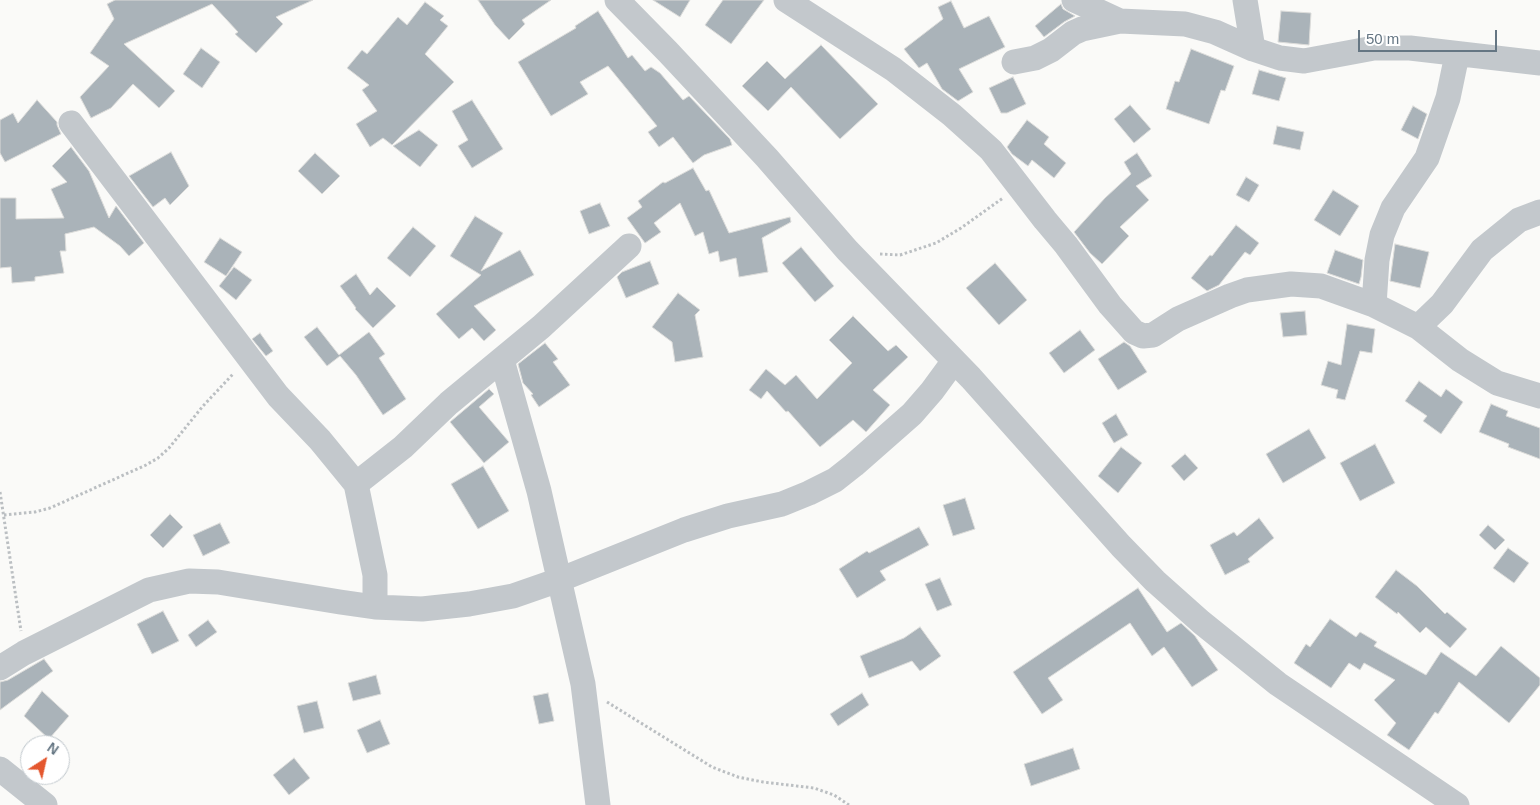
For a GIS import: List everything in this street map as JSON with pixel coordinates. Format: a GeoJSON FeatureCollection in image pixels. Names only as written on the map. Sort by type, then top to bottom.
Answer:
{"type":"FeatureCollection","features":[{"type":"Feature","properties":{"kind":"street"},"geometry":{"type":"LineString","coordinates":[[616,0],[768,158],[847,250],[954,361],[1155,581],[1201,622],[1278,684],[1457,805]]}},
{"type":"Feature","properties":{"kind":"street"},"geometry":{"type":"LineString","coordinates":[[786,0],[893,69],[952,115],[991,150],[1124,322],[1134,332],[1143,336],[1153,335],[1178,319],[1247,290],[1291,284],[1321,286],[1374,306],[1418,327],[1460,360],[1497,384],[1540,396]]}},
{"type":"Feature","properties":{"kind":"street"},"geometry":{"type":"LineString","coordinates":[[1074,0],[1120,21]]}},
{"type":"Feature","properties":{"kind":"street"},"geometry":{"type":"LineString","coordinates":[[1245,0],[1252,49]]}},
{"type":"Feature","properties":{"kind":"street"},"geometry":{"type":"LineString","coordinates":[[1014,62],[1035,58],[1051,50],[1082,28],[1120,21],[1185,24],[1215,32],[1252,49],[1280,58],[1304,61],[1374,48],[1410,48],[1457,55],[1540,62]]}},
{"type":"Feature","properties":{"kind":"street"},"geometry":{"type":"LineString","coordinates":[[1374,306],[1382,235],[1394,208],[1427,158],[1448,98],[1457,55]]}},
{"type":"Feature","properties":{"kind":"street"},"geometry":{"type":"LineString","coordinates":[[71,123],[278,396],[320,440],[356,484],[375,575],[375,606]]}},
{"type":"Feature","properties":{"kind":"street"},"geometry":{"type":"LineString","coordinates":[[1418,327],[1442,304],[1482,250],[1519,220],[1540,212]]}},
{"type":"Feature","properties":{"kind":"street"},"geometry":{"type":"LineString","coordinates":[[356,484],[403,447],[449,402],[541,327],[629,246]]}},
{"type":"Feature","properties":{"kind":"street"},"geometry":{"type":"LineString","coordinates":[[502,360],[538,491],[583,684],[598,805]]}},
{"type":"Feature","properties":{"kind":"street"},"geometry":{"type":"LineString","coordinates":[[0,668],[149,590],[189,581],[218,582],[340,602],[422,609],[469,604],[513,596],[559,580],[684,530],[728,516],[782,504],[835,480],[912,414],[954,361]]}},
{"type":"Feature","properties":{"kind":"street"},"geometry":{"type":"LineString","coordinates":[[0,769],[45,805]]}},
{"type":"Feature","properties":{"kind":"path"},"geometry":{"type":"LineString","coordinates":[[847,250],[900,255],[909,253],[936,243],[1020,188]]}},
{"type":"Feature","properties":{"kind":"path"},"geometry":{"type":"LineString","coordinates":[[4,515],[35,512],[50,508],[158,458],[169,448],[220,386],[250,360]]}},
{"type":"Feature","properties":{"kind":"path"},"geometry":{"type":"LineString","coordinates":[[0,492],[24,654]]}},
{"type":"Feature","properties":{"kind":"path"},"geometry":{"type":"LineString","coordinates":[[583,684],[616,709],[712,767],[754,781],[814,788],[834,794],[849,805]]}},
{"type":"Feature","properties":{"kind":"building"},"geometry":{"type":"Polygon","coordinates":[[[115,0],[313,0],[276,17],[283,24],[256,53],[235,34],[238,32],[212,4],[124,44],[175,91],[159,108],[133,84],[111,108],[91,118],[80,97],[109,66],[90,53],[114,19],[107,4],[115,0]]]}},
{"type":"Feature","properties":{"kind":"building"},"geometry":{"type":"Polygon","coordinates":[[[478,0],[551,0],[522,20],[525,24],[509,40],[495,25],[478,0]]]}},
{"type":"Feature","properties":{"kind":"building"},"geometry":{"type":"Polygon","coordinates":[[[653,0],[690,0],[680,17],[653,0]]]}},
{"type":"Feature","properties":{"kind":"building"},"geometry":{"type":"Polygon","coordinates":[[[723,0],[764,0],[731,44],[705,25],[723,0]]]}},
{"type":"Feature","properties":{"kind":"building"},"geometry":{"type":"Polygon","coordinates":[[[951,1],[964,28],[989,16],[1005,47],[959,69],[973,92],[958,101],[942,89],[927,63],[919,68],[904,49],[943,19],[938,7],[951,1]]]}},
{"type":"Feature","properties":{"kind":"building"},"geometry":{"type":"Polygon","coordinates":[[[425,2],[444,16],[440,20],[448,26],[425,54],[454,82],[392,145],[383,138],[370,147],[356,124],[377,111],[362,90],[369,85],[347,68],[362,50],[367,54],[398,17],[407,25],[425,2]]]}},
{"type":"Feature","properties":{"kind":"building"},"geometry":{"type":"Polygon","coordinates":[[[1061,4],[1063,9],[1075,16],[1044,37],[1035,26],[1061,4]]]}},
{"type":"Feature","properties":{"kind":"building"},"geometry":{"type":"Polygon","coordinates":[[[598,11],[628,58],[632,55],[645,71],[651,67],[660,73],[683,100],[689,96],[730,139],[732,145],[704,155],[693,163],[673,137],[659,147],[648,132],[657,126],[608,66],[580,82],[588,94],[551,116],[518,62],[576,28],[575,26],[598,11]]]}},
{"type":"Feature","properties":{"kind":"building"},"geometry":{"type":"Polygon","coordinates":[[[1281,11],[1311,13],[1309,45],[1278,42],[1281,11]]]}},
{"type":"Feature","properties":{"kind":"building"},"geometry":{"type":"Polygon","coordinates":[[[821,45],[878,104],[840,139],[791,87],[768,111],[742,86],[767,61],[785,79],[821,45]]]}},
{"type":"Feature","properties":{"kind":"building"},"geometry":{"type":"Polygon","coordinates":[[[201,48],[220,62],[202,88],[183,74],[201,48]]]}},
{"type":"Feature","properties":{"kind":"building"},"geometry":{"type":"Polygon","coordinates":[[[1191,49],[1234,66],[1225,91],[1221,90],[1209,124],[1166,109],[1175,81],[1179,82],[1191,49]]]}},
{"type":"Feature","properties":{"kind":"building"},"geometry":{"type":"Polygon","coordinates":[[[1259,70],[1286,78],[1279,101],[1252,94],[1259,70]]]}},
{"type":"Feature","properties":{"kind":"building"},"geometry":{"type":"Polygon","coordinates":[[[1013,77],[1026,104],[1007,113],[1001,113],[989,88],[1013,77]]]}},
{"type":"Feature","properties":{"kind":"building"},"geometry":{"type":"Polygon","coordinates":[[[37,100],[57,122],[61,134],[5,162],[0,153],[0,120],[13,113],[18,123],[37,100]]]}},
{"type":"Feature","properties":{"kind":"building"},"geometry":{"type":"Polygon","coordinates":[[[472,100],[503,149],[472,168],[458,146],[468,140],[452,111],[472,100]]]}},
{"type":"Feature","properties":{"kind":"building"},"geometry":{"type":"Polygon","coordinates":[[[1130,105],[1151,129],[1134,143],[1114,119],[1130,105]]]}},
{"type":"Feature","properties":{"kind":"building"},"geometry":{"type":"Polygon","coordinates":[[[1413,106],[1427,114],[1418,139],[1401,130],[1413,106]]]}},
{"type":"Feature","properties":{"kind":"building"},"geometry":{"type":"Polygon","coordinates":[[[1027,120],[1049,137],[1044,144],[1066,163],[1054,178],[1032,160],[1028,166],[1012,154],[1007,147],[1027,120]]]}},
{"type":"Feature","properties":{"kind":"building"},"geometry":{"type":"Polygon","coordinates":[[[1277,126],[1304,132],[1300,150],[1273,144],[1277,126]]]}},
{"type":"Feature","properties":{"kind":"building"},"geometry":{"type":"Polygon","coordinates":[[[419,130],[438,145],[420,167],[393,146],[419,130]]]}},
{"type":"Feature","properties":{"kind":"building"},"geometry":{"type":"Polygon","coordinates":[[[71,147],[89,171],[109,218],[116,206],[144,243],[129,256],[120,246],[94,227],[65,234],[66,251],[60,251],[64,273],[35,277],[35,281],[12,283],[11,267],[0,268],[0,198],[16,198],[16,219],[64,218],[51,189],[67,182],[52,166],[71,147]]]}},
{"type":"Feature","properties":{"kind":"building"},"geometry":{"type":"Polygon","coordinates":[[[171,152],[189,186],[170,205],[165,198],[153,207],[129,176],[171,152]]]}},
{"type":"Feature","properties":{"kind":"building"},"geometry":{"type":"Polygon","coordinates":[[[315,153],[340,176],[322,194],[298,171],[315,153]]]}},
{"type":"Feature","properties":{"kind":"building"},"geometry":{"type":"Polygon","coordinates":[[[1137,153],[1152,176],[1136,186],[1149,200],[1120,227],[1129,236],[1102,264],[1090,253],[1074,232],[1105,198],[1131,174],[1124,162],[1137,153]]]}},
{"type":"Feature","properties":{"kind":"building"},"geometry":{"type":"Polygon","coordinates":[[[693,168],[706,191],[709,190],[729,233],[790,217],[791,222],[762,238],[768,272],[739,277],[736,258],[720,262],[718,251],[709,254],[703,232],[695,236],[680,203],[654,223],[661,232],[645,243],[627,218],[642,207],[638,201],[663,182],[665,183],[693,168]]]}},
{"type":"Feature","properties":{"kind":"building"},"geometry":{"type":"Polygon","coordinates":[[[1246,177],[1259,185],[1249,202],[1236,195],[1246,177]]]}},
{"type":"Feature","properties":{"kind":"building"},"geometry":{"type":"Polygon","coordinates":[[[1333,190],[1359,206],[1340,236],[1314,220],[1333,190]]]}},
{"type":"Feature","properties":{"kind":"building"},"geometry":{"type":"Polygon","coordinates":[[[600,203],[610,226],[589,234],[580,211],[600,203]]]}},
{"type":"Feature","properties":{"kind":"building"},"geometry":{"type":"Polygon","coordinates":[[[475,216],[503,233],[481,271],[520,250],[534,275],[474,306],[496,330],[484,341],[472,328],[459,339],[436,314],[481,275],[450,256],[475,216]]]}},
{"type":"Feature","properties":{"kind":"building"},"geometry":{"type":"Polygon","coordinates":[[[1236,225],[1259,243],[1250,255],[1245,252],[1219,285],[1207,291],[1191,278],[1210,255],[1212,256],[1236,225]]]}},
{"type":"Feature","properties":{"kind":"building"},"geometry":{"type":"Polygon","coordinates":[[[413,227],[436,246],[410,277],[387,258],[413,227]]]}},
{"type":"Feature","properties":{"kind":"building"},"geometry":{"type":"Polygon","coordinates":[[[220,238],[242,252],[226,276],[204,262],[220,238]]]}},
{"type":"Feature","properties":{"kind":"building"},"geometry":{"type":"Polygon","coordinates":[[[1395,244],[1429,252],[1420,288],[1390,281],[1395,244]]]}},
{"type":"Feature","properties":{"kind":"building"},"geometry":{"type":"Polygon","coordinates":[[[801,247],[834,286],[815,302],[782,263],[801,247]]]}},
{"type":"Feature","properties":{"kind":"building"},"geometry":{"type":"Polygon","coordinates":[[[1335,250],[1363,260],[1359,284],[1327,273],[1335,250]]]}},
{"type":"Feature","properties":{"kind":"building"},"geometry":{"type":"Polygon","coordinates":[[[650,261],[659,284],[626,298],[617,277],[622,272],[650,261]]]}},
{"type":"Feature","properties":{"kind":"building"},"geometry":{"type":"Polygon","coordinates":[[[995,263],[1027,300],[999,325],[966,288],[995,263]]]}},
{"type":"Feature","properties":{"kind":"building"},"geometry":{"type":"Polygon","coordinates":[[[234,267],[252,280],[236,300],[219,286],[234,267]]]}},
{"type":"Feature","properties":{"kind":"building"},"geometry":{"type":"Polygon","coordinates":[[[356,274],[370,295],[377,287],[396,306],[373,328],[355,309],[340,286],[356,274]]]}},
{"type":"Feature","properties":{"kind":"building"},"geometry":{"type":"Polygon","coordinates":[[[678,293],[700,310],[695,315],[703,357],[675,362],[672,342],[652,327],[678,293]]]}},
{"type":"Feature","properties":{"kind":"building"},"geometry":{"type":"Polygon","coordinates":[[[1305,311],[1307,335],[1283,337],[1280,313],[1305,311]]]}},
{"type":"Feature","properties":{"kind":"building"},"geometry":{"type":"Polygon","coordinates":[[[853,316],[888,351],[896,345],[908,357],[873,390],[890,405],[866,432],[853,420],[820,447],[788,411],[786,412],[767,391],[761,399],[749,390],[766,369],[785,385],[796,375],[817,399],[852,363],[829,340],[853,316]]]}},
{"type":"Feature","properties":{"kind":"building"},"geometry":{"type":"Polygon","coordinates":[[[1347,324],[1375,329],[1372,353],[1360,351],[1345,400],[1336,398],[1338,390],[1321,385],[1328,361],[1341,365],[1347,324]]]}},
{"type":"Feature","properties":{"kind":"building"},"geometry":{"type":"Polygon","coordinates":[[[317,327],[339,355],[369,332],[385,354],[379,358],[406,399],[383,415],[356,375],[340,356],[327,366],[304,337],[317,327]]]}},
{"type":"Feature","properties":{"kind":"building"},"geometry":{"type":"Polygon","coordinates":[[[1080,330],[1095,350],[1064,373],[1049,353],[1080,330]]]}},
{"type":"Feature","properties":{"kind":"building"},"geometry":{"type":"Polygon","coordinates":[[[260,333],[273,351],[266,356],[252,339],[260,333]]]}},
{"type":"Feature","properties":{"kind":"building"},"geometry":{"type":"Polygon","coordinates":[[[1124,342],[1130,346],[1147,372],[1118,390],[1098,359],[1124,342]]]}},
{"type":"Feature","properties":{"kind":"building"},"geometry":{"type":"Polygon","coordinates":[[[545,343],[558,359],[553,362],[570,385],[539,407],[531,395],[533,394],[523,383],[518,364],[545,343]]]}},
{"type":"Feature","properties":{"kind":"building"},"geometry":{"type":"Polygon","coordinates":[[[1419,381],[1441,397],[1446,389],[1463,402],[1441,434],[1423,421],[1427,416],[1405,401],[1419,381]]]}},
{"type":"Feature","properties":{"kind":"building"},"geometry":{"type":"Polygon","coordinates":[[[489,389],[494,394],[479,407],[509,442],[484,463],[450,422],[489,389]]]}},
{"type":"Feature","properties":{"kind":"building"},"geometry":{"type":"Polygon","coordinates":[[[1491,404],[1508,411],[1506,416],[1540,428],[1540,459],[1508,447],[1509,444],[1479,432],[1491,404]]]}},
{"type":"Feature","properties":{"kind":"building"},"geometry":{"type":"Polygon","coordinates":[[[1116,414],[1128,435],[1114,443],[1102,423],[1116,414]]]}},
{"type":"Feature","properties":{"kind":"building"},"geometry":{"type":"Polygon","coordinates":[[[1309,429],[1326,458],[1283,483],[1266,454],[1309,429]]]}},
{"type":"Feature","properties":{"kind":"building"},"geometry":{"type":"Polygon","coordinates":[[[1375,444],[1395,483],[1360,501],[1340,463],[1375,444]]]}},
{"type":"Feature","properties":{"kind":"building"},"geometry":{"type":"Polygon","coordinates":[[[1121,447],[1142,463],[1118,493],[1098,476],[1121,447]]]}},
{"type":"Feature","properties":{"kind":"building"},"geometry":{"type":"Polygon","coordinates":[[[1185,454],[1198,468],[1184,481],[1171,466],[1185,454]]]}},
{"type":"Feature","properties":{"kind":"building"},"geometry":{"type":"Polygon","coordinates":[[[483,466],[509,511],[478,529],[451,484],[483,466]]]}},
{"type":"Feature","properties":{"kind":"building"},"geometry":{"type":"Polygon","coordinates":[[[965,498],[975,529],[953,536],[943,505],[965,498]]]}},
{"type":"Feature","properties":{"kind":"building"},"geometry":{"type":"Polygon","coordinates":[[[170,514],[183,527],[163,548],[150,535],[170,514]]]}},
{"type":"Feature","properties":{"kind":"building"},"geometry":{"type":"Polygon","coordinates":[[[1259,518],[1274,538],[1248,559],[1250,562],[1225,575],[1210,545],[1234,532],[1237,536],[1259,518]]]}},
{"type":"Feature","properties":{"kind":"building"},"geometry":{"type":"Polygon","coordinates":[[[220,523],[230,543],[203,556],[193,535],[220,523]]]}},
{"type":"Feature","properties":{"kind":"building"},"geometry":{"type":"Polygon","coordinates":[[[1488,525],[1505,540],[1495,550],[1479,535],[1488,525]]]}},
{"type":"Feature","properties":{"kind":"building"},"geometry":{"type":"Polygon","coordinates":[[[919,527],[929,545],[880,571],[886,580],[857,598],[839,569],[867,551],[869,553],[919,527]]]}},
{"type":"Feature","properties":{"kind":"building"},"geometry":{"type":"Polygon","coordinates":[[[1508,548],[1529,563],[1514,583],[1493,568],[1508,548]]]}},
{"type":"Feature","properties":{"kind":"building"},"geometry":{"type":"Polygon","coordinates":[[[1396,570],[1417,586],[1445,614],[1447,612],[1467,629],[1450,648],[1426,627],[1420,633],[1398,612],[1397,614],[1375,597],[1396,570]]]}},
{"type":"Feature","properties":{"kind":"building"},"geometry":{"type":"Polygon","coordinates":[[[940,578],[952,605],[937,611],[925,584],[940,578]]]}},
{"type":"Feature","properties":{"kind":"building"},"geometry":{"type":"Polygon","coordinates":[[[1138,588],[1167,632],[1181,623],[1195,636],[1218,670],[1192,687],[1164,647],[1152,656],[1130,623],[1048,678],[1063,700],[1042,714],[1013,672],[1138,588]]]}},
{"type":"Feature","properties":{"kind":"building"},"geometry":{"type":"Polygon","coordinates":[[[163,611],[179,641],[152,654],[137,624],[163,611]]]}},
{"type":"Feature","properties":{"kind":"building"},"geometry":{"type":"Polygon","coordinates":[[[1330,619],[1356,637],[1360,632],[1377,642],[1374,646],[1426,675],[1441,652],[1476,676],[1501,646],[1540,678],[1540,685],[1509,723],[1459,682],[1438,714],[1435,712],[1409,750],[1387,735],[1396,723],[1374,700],[1395,680],[1364,663],[1360,670],[1349,663],[1331,688],[1294,663],[1306,644],[1310,647],[1330,619]]]}},
{"type":"Feature","properties":{"kind":"building"},"geometry":{"type":"Polygon","coordinates":[[[208,620],[217,632],[196,647],[188,635],[208,620]]]}},
{"type":"Feature","properties":{"kind":"building"},"geometry":{"type":"Polygon","coordinates":[[[920,627],[941,656],[920,671],[912,661],[869,678],[860,656],[904,638],[920,627]]]}},
{"type":"Feature","properties":{"kind":"building"},"geometry":{"type":"Polygon","coordinates":[[[44,659],[53,671],[0,710],[0,682],[8,680],[44,659]]]}},
{"type":"Feature","properties":{"kind":"building"},"geometry":{"type":"Polygon","coordinates":[[[376,675],[381,694],[353,701],[348,683],[376,675]]]}},
{"type":"Feature","properties":{"kind":"building"},"geometry":{"type":"Polygon","coordinates":[[[42,691],[69,716],[52,735],[45,735],[24,716],[42,691]]]}},
{"type":"Feature","properties":{"kind":"building"},"geometry":{"type":"Polygon","coordinates":[[[548,693],[554,721],[539,724],[533,696],[548,693]]]}},
{"type":"Feature","properties":{"kind":"building"},"geometry":{"type":"Polygon","coordinates":[[[862,693],[869,705],[838,726],[830,714],[862,693]]]}},
{"type":"Feature","properties":{"kind":"building"},"geometry":{"type":"Polygon","coordinates":[[[317,701],[324,728],[304,733],[297,706],[317,701]]]}},
{"type":"Feature","properties":{"kind":"building"},"geometry":{"type":"Polygon","coordinates":[[[380,720],[390,744],[367,753],[357,730],[380,720]]]}},
{"type":"Feature","properties":{"kind":"building"},"geometry":{"type":"Polygon","coordinates":[[[1073,748],[1080,769],[1031,786],[1024,764],[1073,748]]]}},
{"type":"Feature","properties":{"kind":"building"},"geometry":{"type":"Polygon","coordinates":[[[294,758],[310,778],[289,795],[273,775],[294,758]]]}}]}
